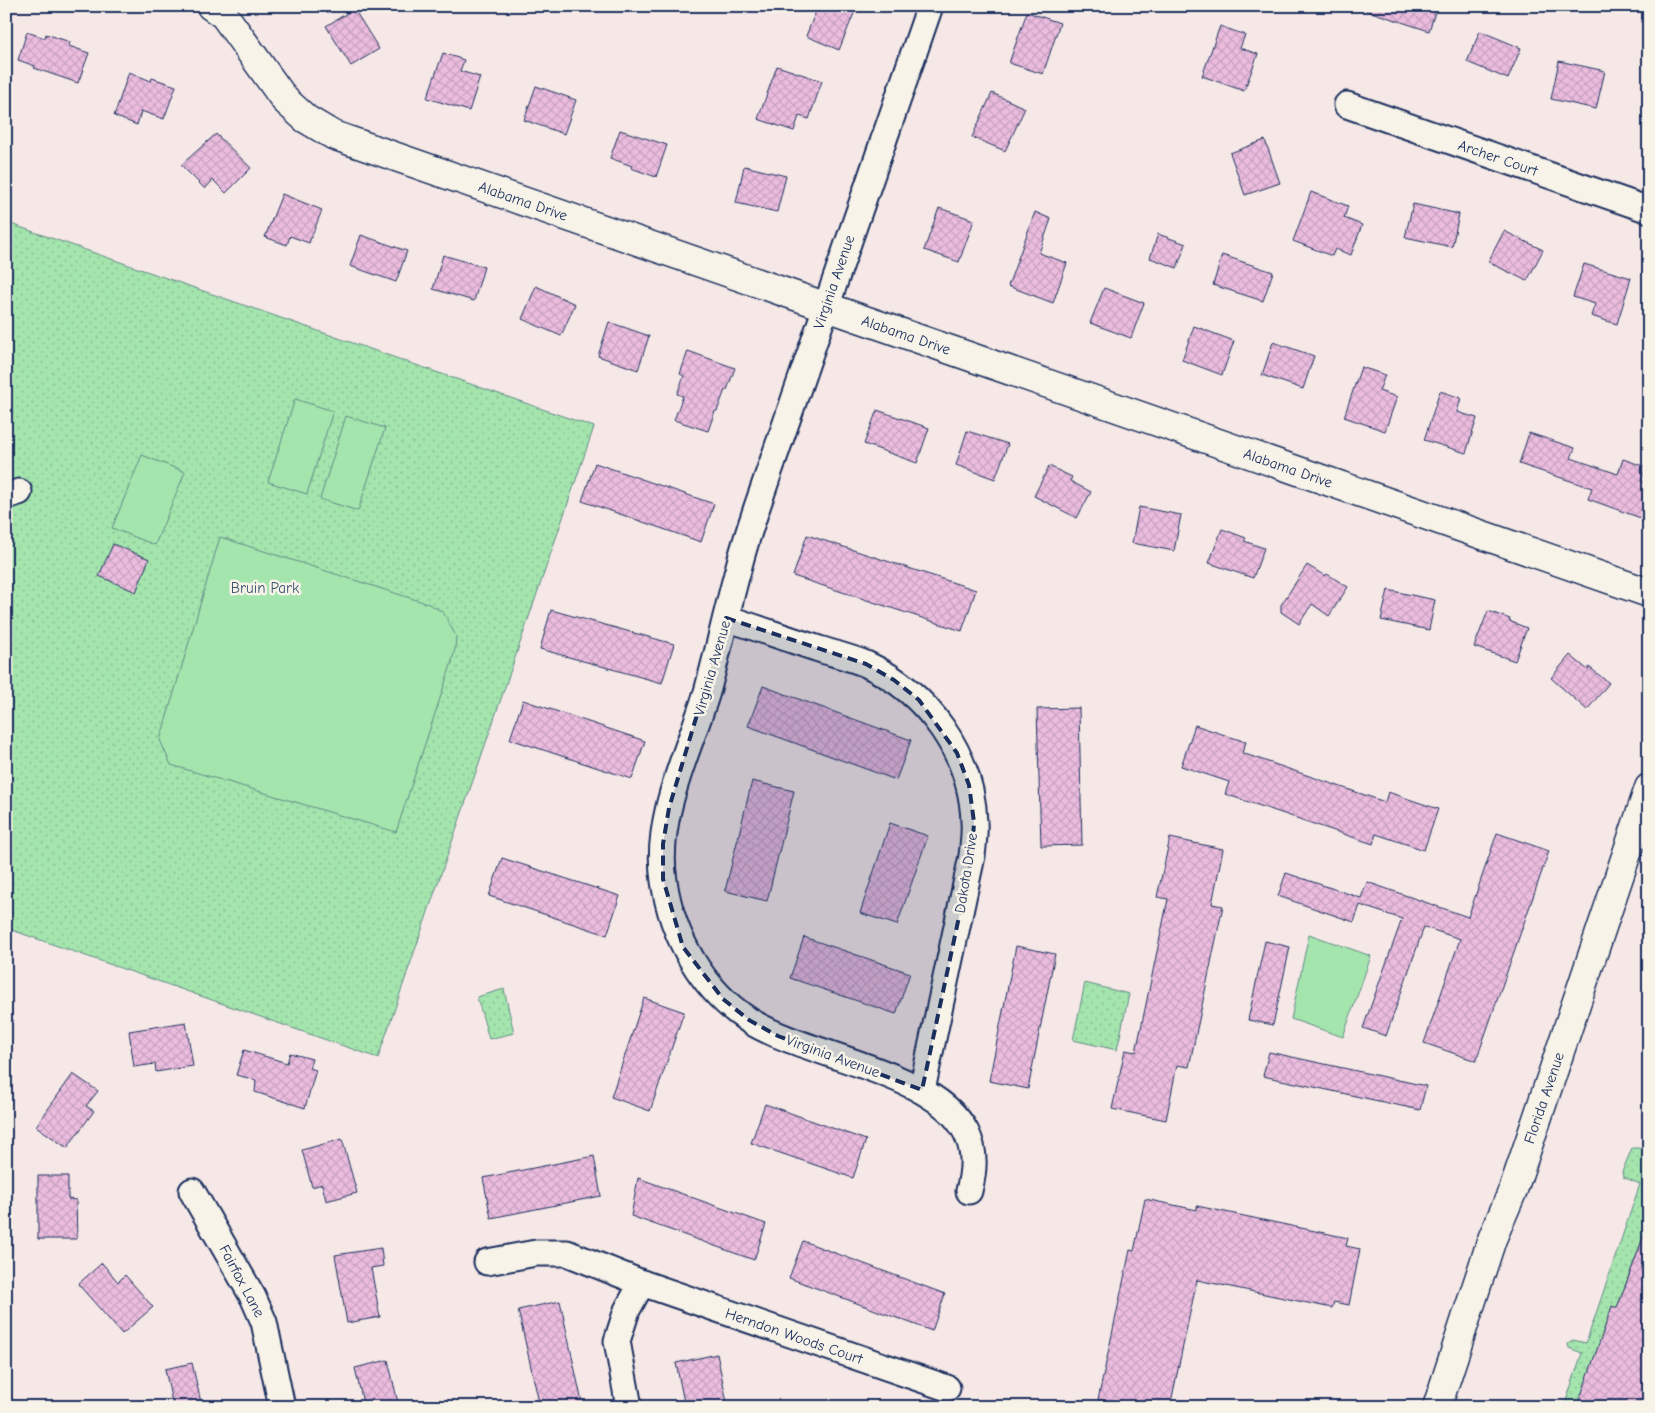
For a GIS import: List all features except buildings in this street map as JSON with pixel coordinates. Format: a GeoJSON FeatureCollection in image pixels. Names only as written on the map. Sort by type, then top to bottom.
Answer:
{"type":"FeatureCollection","features":[{"type":"Feature","properties":{"kind":"street","name":"Virginia Avenue"},"geometry":{"type":"LineString","coordinates":[[930,6],[757,507],[738,569],[707,691],[669,808],[662,844],[663,880],[671,915],[683,947],[701,974],[718,993],[749,1020],[778,1036],[896,1078],[922,1090],[952,1114],[966,1132],[972,1151],[974,1171],[969,1191]]}},
{"type":"Feature","properties":{"kind":"street","name":"Alabama Drive"},"geometry":{"type":"LineString","coordinates":[[222,9],[285,100],[306,119],[333,135],[1649,593]]}},
{"type":"Feature","properties":{"kind":"street","name":"Archer Court"},"geometry":{"type":"LineString","coordinates":[[1347,105],[1649,210]]}},
{"type":"Feature","properties":{"kind":"street","name":"Dakota Drive"},"geometry":{"type":"LineString","coordinates":[[726,618],[866,664],[894,680],[919,700],[942,727],[957,753],[969,785],[974,822],[972,856],[922,1090]]}},
{"type":"Feature","properties":{"kind":"street","name":"Florida Avenue"},"geometry":{"type":"LineString","coordinates":[[1437,1407],[1492,1239],[1513,1190],[1649,788]]}},
{"type":"Feature","properties":{"kind":"street","name":"Fairfax Lane"},"geometry":{"type":"LineString","coordinates":[[192,1191],[254,1297],[264,1322],[282,1407]]}},
{"type":"Feature","properties":{"kind":"street","name":"Herndon Woods Court"},"geometry":{"type":"LineString","coordinates":[[487,1262],[536,1253],[567,1253],[642,1283],[947,1388]]}},
{"type":"Feature","properties":{"kind":"street"},"geometry":{"type":"LineString","coordinates":[[630,1407],[617,1341],[627,1310],[642,1283]]}},
{"type":"Feature","properties":{"kind":"highlighted area"},"geometry":{"type":"Polygon","coordinates":[[[726,618],[866,664],[894,680],[919,700],[957,753],[969,785],[974,822],[972,856],[922,1090],[778,1036],[749,1020],[723,999],[683,947],[663,879],[663,844],[669,808],[726,618]]]}},
{"type":"Feature","properties":{"kind":"green space","name":"Bruin Park"},"geometry":{"type":"Polygon","coordinates":[[[11,224],[594,427],[378,1058],[6,928],[6,238],[11,224]]]}},
{"type":"Feature","properties":{"kind":"green space"},"geometry":{"type":"Polygon","coordinates":[[[295,399],[333,411],[307,494],[268,482],[295,399]]]}},
{"type":"Feature","properties":{"kind":"green space"},"geometry":{"type":"Polygon","coordinates":[[[346,416],[385,428],[358,511],[320,499],[346,416]]]}},
{"type":"Feature","properties":{"kind":"green space"},"geometry":{"type":"Polygon","coordinates":[[[142,455],[185,472],[155,545],[112,528],[142,455]]]}},
{"type":"Feature","properties":{"kind":"green space"},"geometry":{"type":"Polygon","coordinates":[[[220,537],[429,604],[443,612],[456,636],[455,649],[396,832],[171,765],[160,740],[220,537]]]}},
{"type":"Feature","properties":{"kind":"green space"},"geometry":{"type":"Polygon","coordinates":[[[1309,934],[1371,956],[1343,1037],[1291,1019],[1309,934]]]}},
{"type":"Feature","properties":{"kind":"green space"},"geometry":{"type":"Polygon","coordinates":[[[1085,983],[1129,994],[1117,1050],[1073,1040],[1085,983]]]}},
{"type":"Feature","properties":{"kind":"green space"},"geometry":{"type":"Polygon","coordinates":[[[504,989],[514,1033],[489,1039],[477,997],[504,989]]]}},
{"type":"Feature","properties":{"kind":"green space"},"geometry":{"type":"Polygon","coordinates":[[[1632,1148],[1639,1148],[1649,1153],[1649,1222],[1617,1308],[1613,1307],[1577,1407],[1564,1407],[1582,1353],[1569,1348],[1568,1344],[1573,1340],[1586,1343],[1640,1184],[1623,1177],[1622,1172],[1632,1148]]]}}]}
